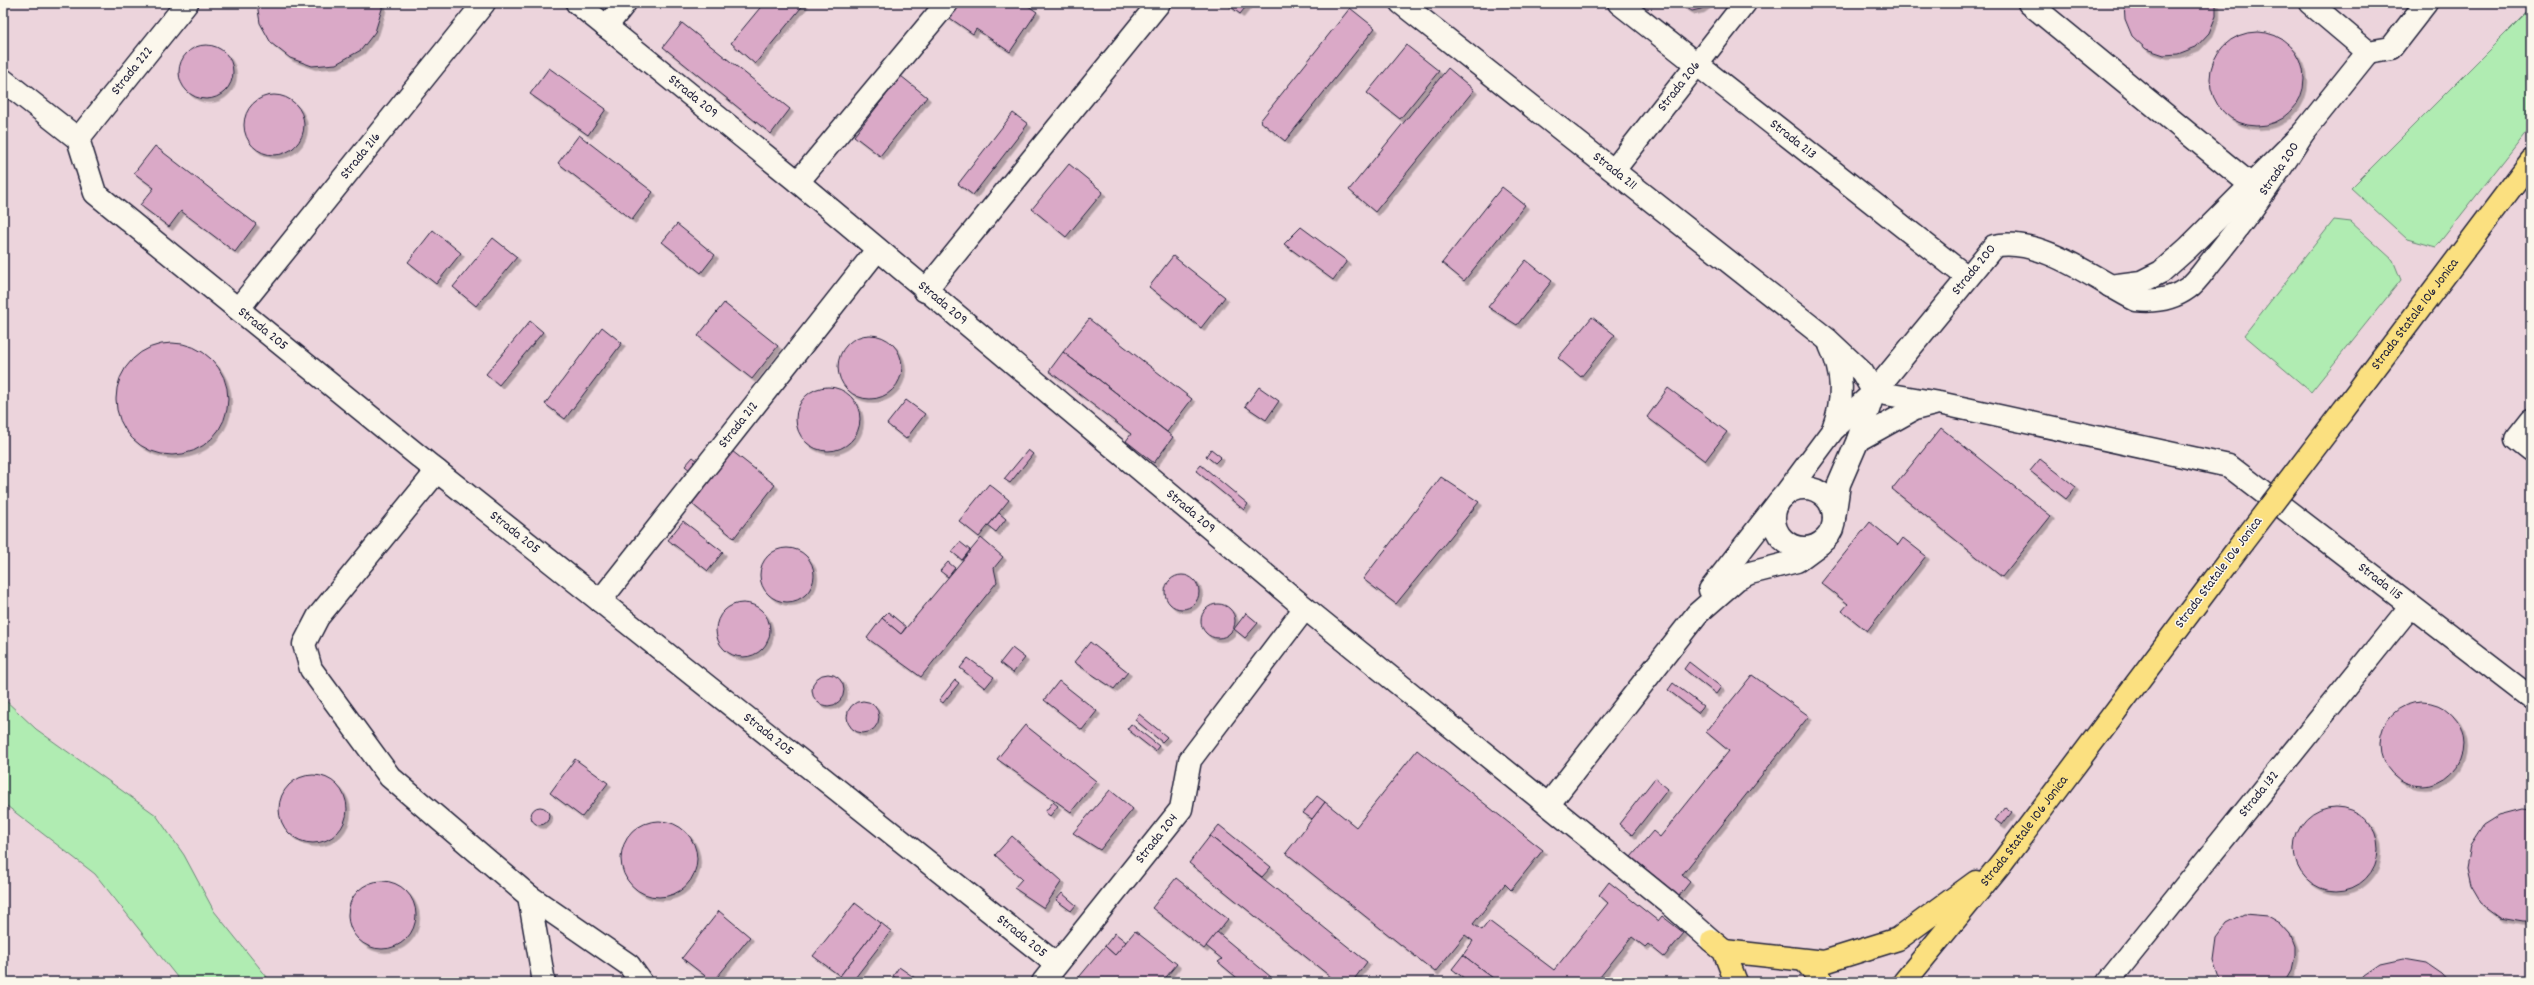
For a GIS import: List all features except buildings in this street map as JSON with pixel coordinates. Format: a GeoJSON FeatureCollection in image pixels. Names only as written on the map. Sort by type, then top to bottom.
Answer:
{"type":"FeatureCollection","features":[{"type":"Feature","properties":{"kind":"main road","name":"Strada Statale 106 Jonica"},"geometry":{"type":"LineString","coordinates":[[1904,982],[2003,861],[2242,542],[2531,161]]}},
{"type":"Feature","properties":{"kind":"main road"},"geometry":{"type":"LineString","coordinates":[[1718,946],[1806,961],[1824,962],[1898,940],[2003,861]]}},
{"type":"Feature","properties":{"kind":"main road"},"geometry":{"type":"LineString","coordinates":[[1718,946],[1736,982]]}},
{"type":"Feature","properties":{"kind":"main road"},"geometry":{"type":"LineString","coordinates":[[1806,961],[1823,982]]}},
{"type":"Feature","properties":{"kind":"lane","name":"Strada 222"},"geometry":{"type":"LineString","coordinates":[[78,139],[187,3]]}},
{"type":"Feature","properties":{"kind":"lane","name":"Strada 216"},"geometry":{"type":"LineString","coordinates":[[238,309],[484,3]]}},
{"type":"Feature","properties":{"kind":"lane","name":"Strada 209"},"geometry":{"type":"LineString","coordinates":[[577,3],[798,182],[925,291],[1305,608],[1669,903],[1718,946]]}},
{"type":"Feature","properties":{"kind":"lane"},"geometry":{"type":"LineString","coordinates":[[606,27],[625,3]]}},
{"type":"Feature","properties":{"kind":"lane"},"geometry":{"type":"LineString","coordinates":[[798,182],[947,3]]}},
{"type":"Feature","properties":{"kind":"lane"},"geometry":{"type":"LineString","coordinates":[[925,291],[1159,3]]}},
{"type":"Feature","properties":{"kind":"lane","name":"Strada 211"},"geometry":{"type":"LineString","coordinates":[[1401,3],[1828,340],[1862,372],[1874,392]]}},
{"type":"Feature","properties":{"kind":"lane","name":"Strada 213"},"geometry":{"type":"LineString","coordinates":[[1619,3],[1967,277]]}},
{"type":"Feature","properties":{"kind":"lane","name":"Strada 206"},"geometry":{"type":"LineString","coordinates":[[1614,170],[1745,3]]}},
{"type":"Feature","properties":{"kind":"lane"},"geometry":{"type":"LineString","coordinates":[[2028,3],[2251,185]]}},
{"type":"Feature","properties":{"kind":"lane"},"geometry":{"type":"LineString","coordinates":[[2310,3],[2368,52],[2391,48],[2426,3]]}},
{"type":"Feature","properties":{"kind":"lane","name":"Strada 200"},"geometry":{"type":"LineString","coordinates":[[2110,286],[2141,282],[2161,272],[2303,133],[2368,52]]}},
{"type":"Feature","properties":{"kind":"lane"},"geometry":{"type":"LineString","coordinates":[[3,80],[78,139]]}},
{"type":"Feature","properties":{"kind":"lane","name":"Strada 200"},"geometry":{"type":"LineString","coordinates":[[1874,392],[1994,246],[2008,243],[2047,253],[2136,300],[2150,302],[2173,297],[2189,287],[2273,182],[2303,133]]}},
{"type":"Feature","properties":{"kind":"lane","name":"Strada 205"},"geometry":{"type":"LineString","coordinates":[[78,139],[95,193],[437,471],[1056,964]]}},
{"type":"Feature","properties":{"kind":"lane","name":"Strada 212"},"geometry":{"type":"LineString","coordinates":[[600,601],[877,250]]}},
{"type":"Feature","properties":{"kind":"lane"},"geometry":{"type":"LineString","coordinates":[[1828,340],[1841,374],[1842,389],[1840,411],[1833,430]]}},
{"type":"Feature","properties":{"kind":"lane"},"geometry":{"type":"LineString","coordinates":[[1874,392],[1939,403]]}},
{"type":"Feature","properties":{"kind":"lane"},"geometry":{"type":"LineString","coordinates":[[1698,614],[1708,593],[1781,500],[1833,430],[1874,392]]}},
{"type":"Feature","properties":{"kind":"lane"},"geometry":{"type":"LineString","coordinates":[[1548,805],[1698,614],[1737,579],[1750,573],[1797,562],[1820,544],[1833,528],[1839,484],[1858,440],[1874,392]]}},
{"type":"Feature","properties":{"kind":"lane"},"geometry":{"type":"LineString","coordinates":[[1858,440],[1914,409],[1939,403]]}},
{"type":"Feature","properties":{"kind":"lane","name":"Strada 115"},"geometry":{"type":"LineString","coordinates":[[1939,403],[2229,466],[2410,607],[2531,698]]}},
{"type":"Feature","properties":{"kind":"lane"},"geometry":{"type":"LineString","coordinates":[[2524,445],[2531,420]]}},
{"type":"Feature","properties":{"kind":"lane"},"geometry":{"type":"LineString","coordinates":[[437,471],[318,617],[304,644],[311,669],[390,777],[529,896],[629,965],[641,982]]}},
{"type":"Feature","properties":{"kind":"lane"},"geometry":{"type":"LineString","coordinates":[[1820,544],[1802,548],[1784,540],[1774,523],[1781,500],[1802,488],[1816,491],[1828,499],[1834,518]]}},
{"type":"Feature","properties":{"kind":"lane","name":"Strada 132"},"geometry":{"type":"LineString","coordinates":[[2108,982],[2410,607]]}},
{"type":"Feature","properties":{"kind":"lane","name":"Strada 204"},"geometry":{"type":"LineString","coordinates":[[1043,982],[1181,810],[1190,760],[1305,608]]}},
{"type":"Feature","properties":{"kind":"lane"},"geometry":{"type":"LineString","coordinates":[[529,896],[544,982]]}},
{"type":"Feature","properties":{"kind":"shaded area"},"geometry":{"type":"Polygon","coordinates":[[[3,3],[2531,3],[2531,982],[3,982],[3,3]]]}},
{"type":"Feature","properties":{"kind":"green space"},"geometry":{"type":"Polygon","coordinates":[[[2531,8],[2531,126],[2436,247],[2407,239],[2351,188],[2531,8]]]}},
{"type":"Feature","properties":{"kind":"green space"},"geometry":{"type":"Polygon","coordinates":[[[2334,220],[2351,222],[2393,260],[2401,280],[2311,392],[2244,335],[2334,220]]]}},
{"type":"Feature","properties":{"kind":"green space"},"geometry":{"type":"Polygon","coordinates":[[[3,698],[36,729],[156,815],[184,855],[214,911],[271,982],[181,982],[95,874],[3,803],[3,698]]]}}]}
